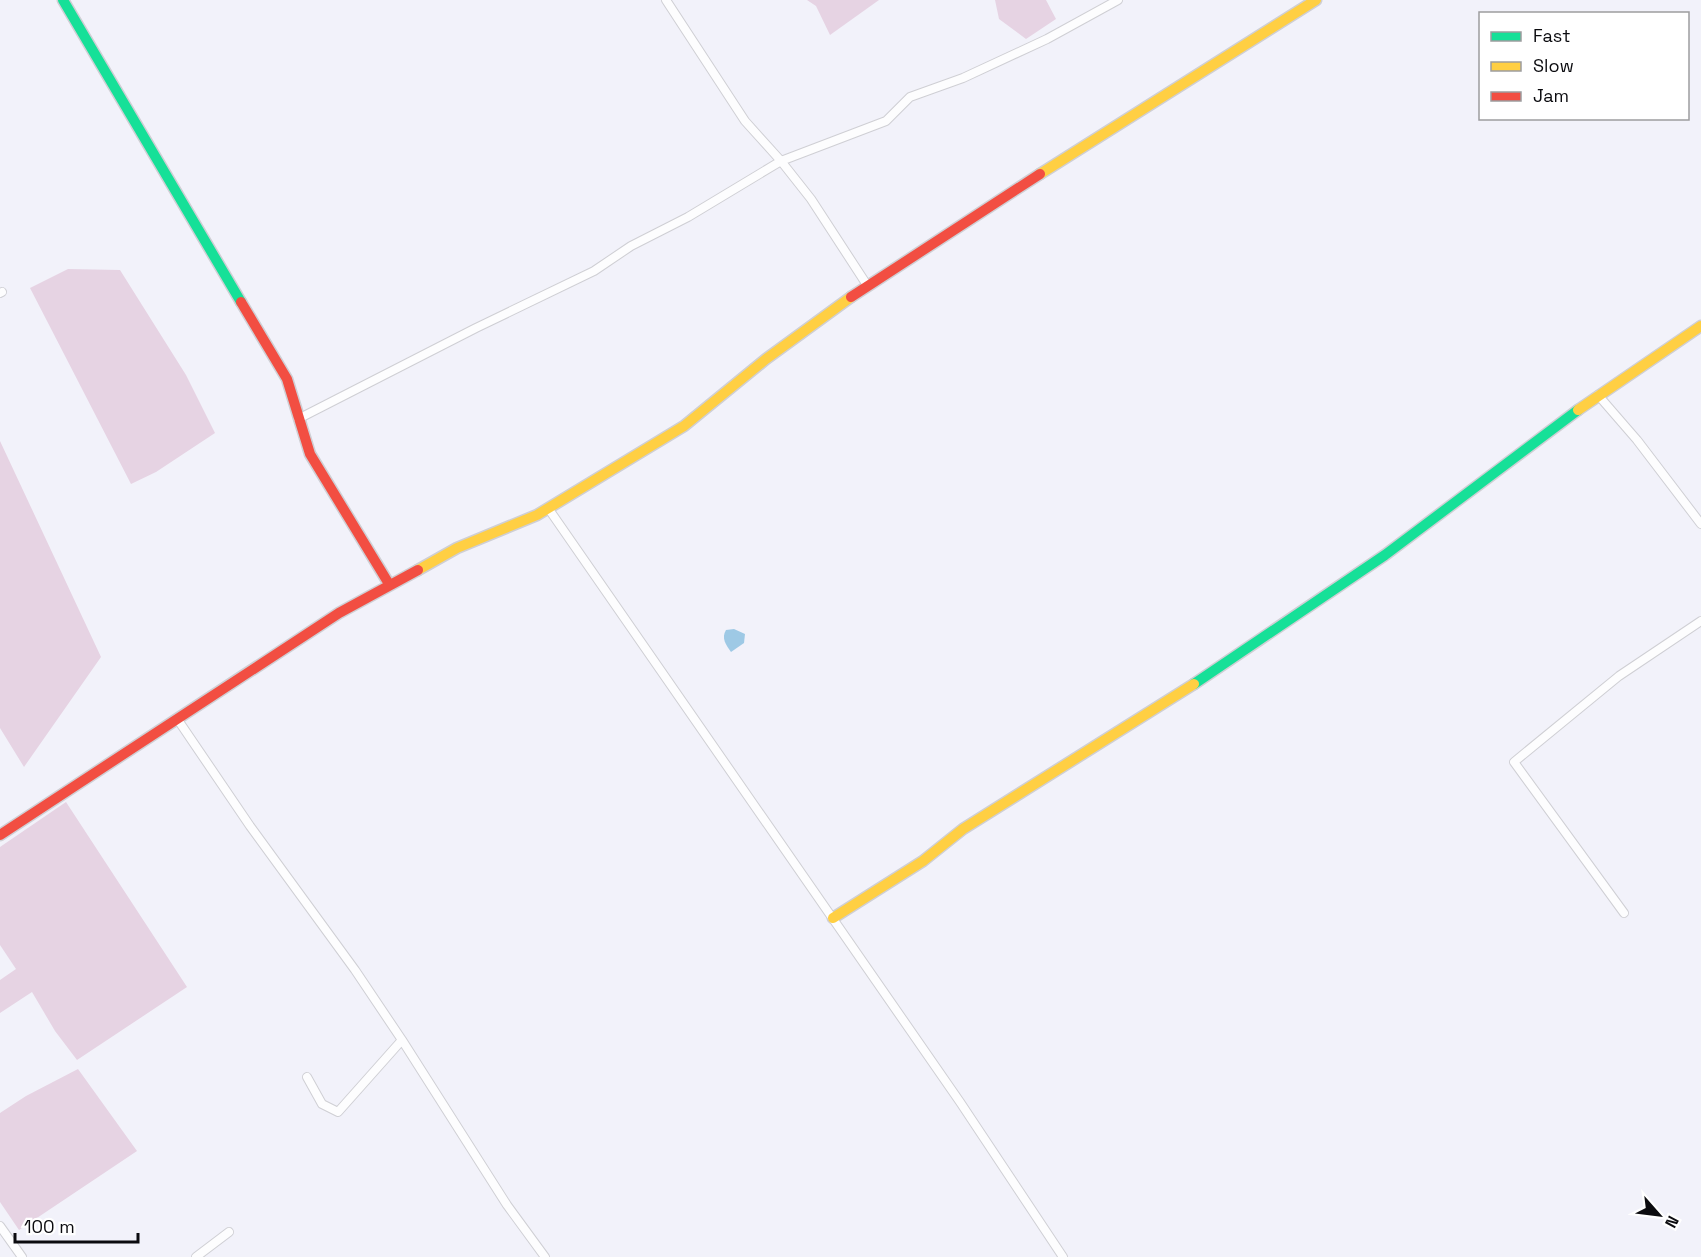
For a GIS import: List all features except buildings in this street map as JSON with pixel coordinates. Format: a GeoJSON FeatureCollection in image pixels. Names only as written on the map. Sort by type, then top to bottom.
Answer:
{"type":"FeatureCollection","features":[{"type":"Feature","properties":{"kind":"street"},"geometry":{"type":"LineString","coordinates":[[63,0],[287,379],[297,419],[310,454],[389,584]]}},
{"type":"Feature","properties":{"kind":"street"},"geometry":{"type":"LineString","coordinates":[[666,0],[745,121],[811,199],[867,285]]}},
{"type":"Feature","properties":{"kind":"street"},"geometry":{"type":"LineString","coordinates":[[297,419],[594,271],[631,246],[688,217],[781,161],[886,121],[910,97],[971,74],[1047,39],[1118,0]]}},
{"type":"Feature","properties":{"kind":"street"},"geometry":{"type":"LineString","coordinates":[[0,835],[339,613],[457,548],[537,515],[684,426],[766,359],[867,285],[1158,98],[1316,0]]}},
{"type":"Feature","properties":{"kind":"street"},"geometry":{"type":"LineString","coordinates":[[833,918],[923,861],[963,829],[1180,694],[1305,611],[1385,555],[1598,394],[1701,326]]}},
{"type":"Feature","properties":{"kind":"street"},"geometry":{"type":"LineString","coordinates":[[1598,394],[1637,440],[1701,524]]}},
{"type":"Feature","properties":{"kind":"street"},"geometry":{"type":"LineString","coordinates":[[548,508],[954,1093],[1063,1257]]}},
{"type":"Feature","properties":{"kind":"street"},"geometry":{"type":"LineString","coordinates":[[1624,913],[1514,762],[1619,676],[1701,621]]}},
{"type":"Feature","properties":{"kind":"street"},"geometry":{"type":"LineString","coordinates":[[178,720],[250,826],[355,970],[507,1205],[545,1257]]}},
{"type":"Feature","properties":{"kind":"street"},"geometry":{"type":"LineString","coordinates":[[307,1077],[322,1104],[338,1112],[402,1040]]}},
{"type":"Feature","properties":{"kind":"street"},"geometry":{"type":"LineString","coordinates":[[0,1226],[22,1257]]}},
{"type":"Feature","properties":{"kind":"street"},"geometry":{"type":"LineString","coordinates":[[196,1257],[229,1232]]}},
{"type":"Feature","properties":{"kind":"shaded area"},"geometry":{"type":"Polygon","coordinates":[[[807,0],[879,0],[830,35],[816,6],[807,0]]]}},
{"type":"Feature","properties":{"kind":"shaded area"},"geometry":{"type":"Polygon","coordinates":[[[995,0],[1046,0],[1056,19],[1026,39],[999,19],[995,0]]]}},
{"type":"Feature","properties":{"kind":"shaded area"},"geometry":{"type":"Polygon","coordinates":[[[68,269],[120,270],[186,375],[215,433],[156,472],[131,484],[30,288],[68,269]]]}},
{"type":"Feature","properties":{"kind":"shaded area"},"geometry":{"type":"Polygon","coordinates":[[[0,441],[101,657],[24,767],[0,728],[0,441]]]}},
{"type":"Feature","properties":{"kind":"shaded area"},"geometry":{"type":"Polygon","coordinates":[[[66,802],[187,987],[77,1060],[55,1031],[32,992],[0,1013],[0,980],[16,969],[0,945],[0,847],[66,802]]]}},
{"type":"Feature","properties":{"kind":"shaded area"},"geometry":{"type":"Polygon","coordinates":[[[78,1069],[137,1151],[19,1230],[0,1202],[0,1113],[26,1096],[78,1069]]]}},
{"type":"Feature","properties":{"kind":"water"},"geometry":{"type":"Polygon","coordinates":[[[734,629],[745,634],[744,643],[731,652],[724,636],[726,630],[734,629]]]}},
{"type":"Feature","properties":{"kind":"traffic: fast"},"geometry":{"type":"LineString","coordinates":[[63,0],[241,302]]}},
{"type":"Feature","properties":{"kind":"traffic: fast"},"geometry":{"type":"LineString","coordinates":[[1194,684],[1385,555],[1578,410]]}},
{"type":"Feature","properties":{"kind":"traffic: slow"},"geometry":{"type":"LineString","coordinates":[[1040,174],[1316,0]]}},
{"type":"Feature","properties":{"kind":"traffic: slow"},"geometry":{"type":"LineString","coordinates":[[418,570],[457,548],[537,515],[684,426],[766,359],[851,297]]}},
{"type":"Feature","properties":{"kind":"traffic: slow"},"geometry":{"type":"LineString","coordinates":[[1578,410],[1701,326]]}},
{"type":"Feature","properties":{"kind":"traffic: slow"},"geometry":{"type":"LineString","coordinates":[[833,918],[923,861],[963,829],[1194,684]]}},
{"type":"Feature","properties":{"kind":"traffic: jam"},"geometry":{"type":"LineString","coordinates":[[851,297],[1040,174]]}},
{"type":"Feature","properties":{"kind":"traffic: jam"},"geometry":{"type":"LineString","coordinates":[[241,302],[287,379],[310,454],[389,584]]}},
{"type":"Feature","properties":{"kind":"traffic: jam"},"geometry":{"type":"LineString","coordinates":[[0,835],[339,613],[418,570]]}}]}
